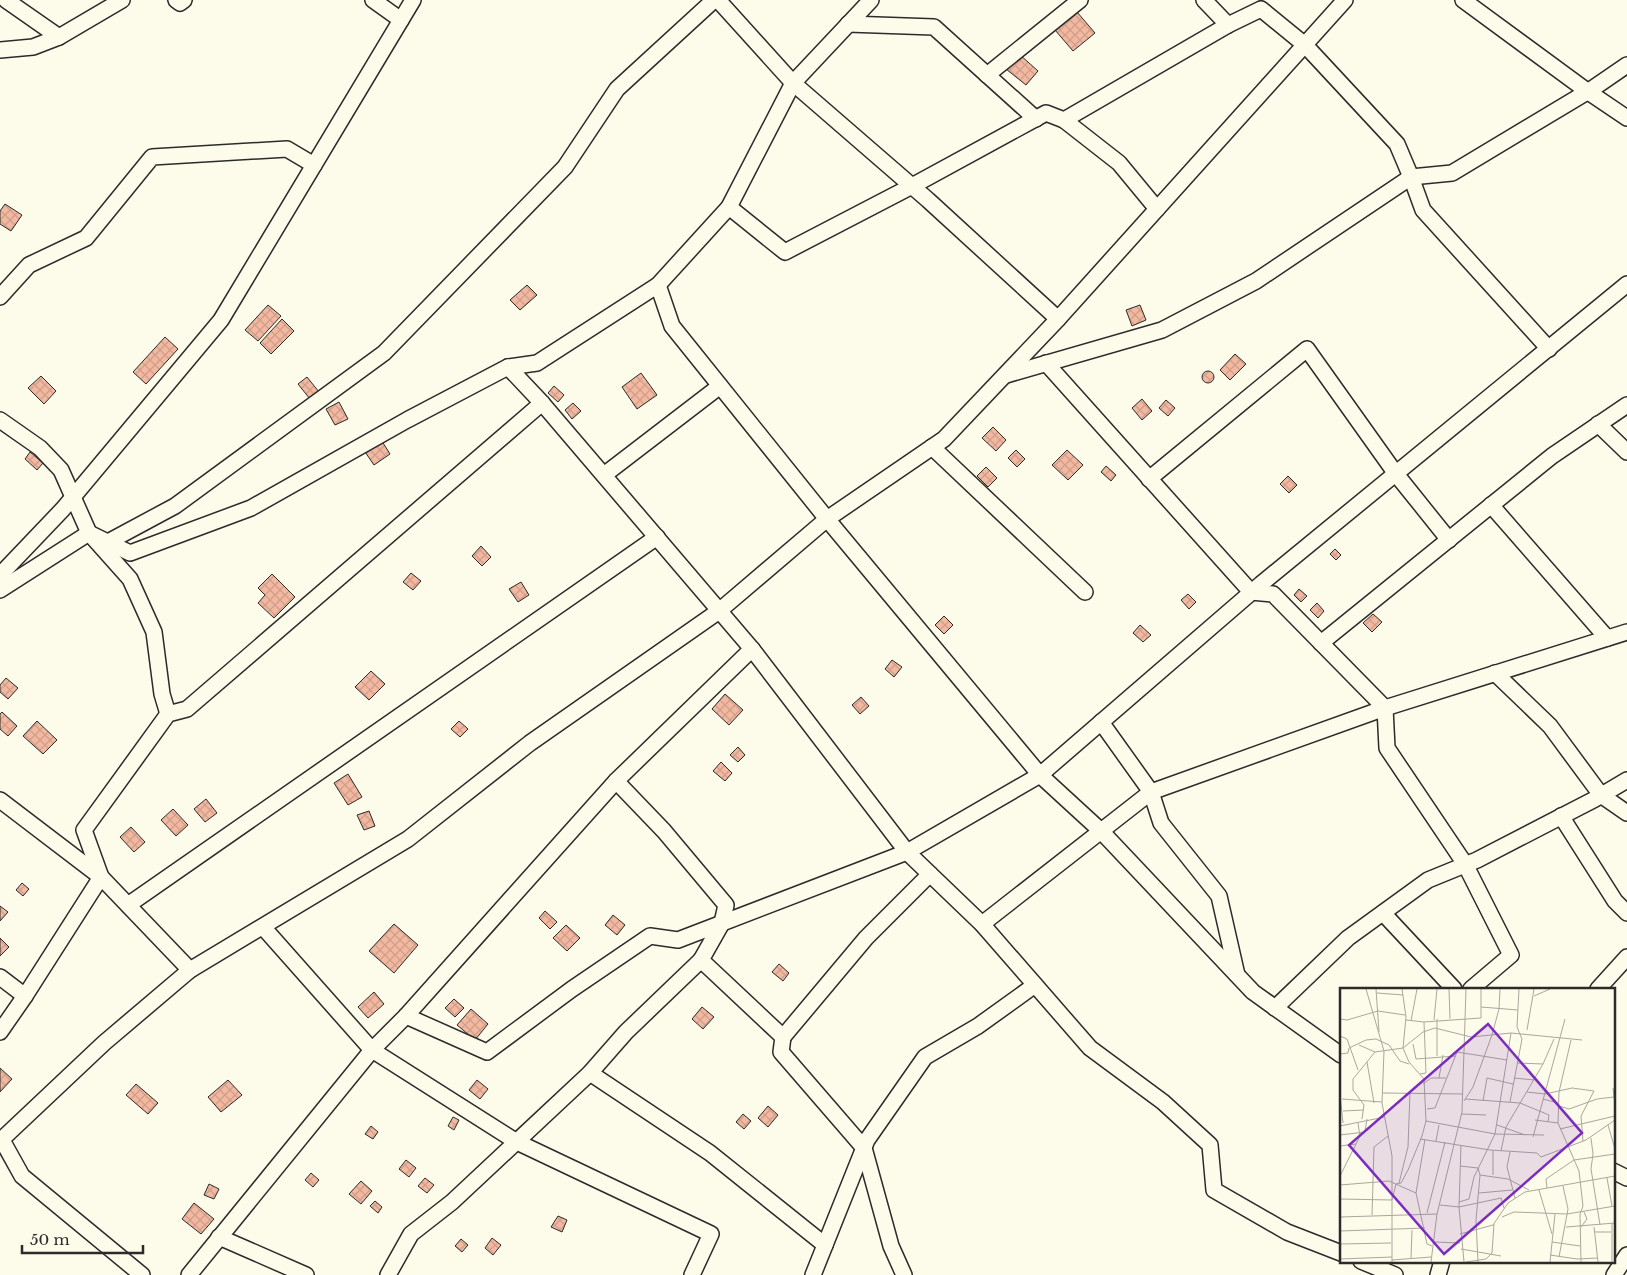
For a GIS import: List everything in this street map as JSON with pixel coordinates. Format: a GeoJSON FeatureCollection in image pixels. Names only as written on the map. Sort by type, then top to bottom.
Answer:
{"type":"FeatureCollection","features":[{"type":"Feature","properties":{"kind":"street"},"geometry":{"type":"LineString","coordinates":[[6,0],[59,37]]}},
{"type":"Feature","properties":{"kind":"street"},"geometry":{"type":"LineString","coordinates":[[0,50],[33,47],[59,37],[122,0]]}},
{"type":"Feature","properties":{"kind":"street"},"geometry":{"type":"LineString","coordinates":[[176,0],[180,4],[184,0]]}},
{"type":"Feature","properties":{"kind":"street"},"geometry":{"type":"LineString","coordinates":[[373,0],[401,20]]}},
{"type":"Feature","properties":{"kind":"street"},"geometry":{"type":"LineString","coordinates":[[0,575],[73,497],[221,320],[413,0]]}},
{"type":"Feature","properties":{"kind":"street"},"geometry":{"type":"LineString","coordinates":[[108,542],[175,506],[384,353],[565,167],[616,89],[714,0]]}},
{"type":"Feature","properties":{"kind":"street"},"geometry":{"type":"LineString","coordinates":[[718,0],[793,83],[912,186],[1058,319]]}},
{"type":"Feature","properties":{"kind":"street"},"geometry":{"type":"LineString","coordinates":[[89,533],[130,552],[251,508],[406,420],[508,367],[537,362],[658,285],[729,207],[793,83],[871,0]]}},
{"type":"Feature","properties":{"kind":"street"},"geometry":{"type":"LineString","coordinates":[[987,75],[1080,0]]}},
{"type":"Feature","properties":{"kind":"street"},"geometry":{"type":"LineString","coordinates":[[1204,0],[1228,25]]}},
{"type":"Feature","properties":{"kind":"street"},"geometry":{"type":"LineString","coordinates":[[142,1275],[22,1176],[1,1140],[104,1043],[190,970],[408,839],[530,743],[719,611],[827,519],[944,439],[1058,319],[1344,0]]}},
{"type":"Feature","properties":{"kind":"street"},"geometry":{"type":"LineString","coordinates":[[1463,0],[1587,92],[1627,118]]}},
{"type":"Feature","properties":{"kind":"street"},"geometry":{"type":"LineString","coordinates":[[1064,120],[1228,25],[1261,9],[1305,45],[1397,144],[1423,210],[1549,349]]}},
{"type":"Feature","properties":{"kind":"street"},"geometry":{"type":"LineString","coordinates":[[848,24],[934,27],[1036,119]]}},
{"type":"Feature","properties":{"kind":"street"},"geometry":{"type":"LineString","coordinates":[[1005,375],[1162,330],[1256,281],[1411,177],[1452,173],[1627,66]]}},
{"type":"Feature","properties":{"kind":"street"},"geometry":{"type":"LineString","coordinates":[[729,207],[785,252],[1046,113],[1064,120],[1119,162],[1157,210]]}},
{"type":"Feature","properties":{"kind":"street"},"geometry":{"type":"LineString","coordinates":[[0,297],[28,265],[86,238],[152,157],[287,149],[314,165]]}},
{"type":"Feature","properties":{"kind":"street"},"geometry":{"type":"LineString","coordinates":[[406,1016],[487,1052],[572,989],[650,936],[678,940],[908,852],[1040,775],[1252,592],[1627,284]]}},
{"type":"Feature","properties":{"kind":"street"},"geometry":{"type":"LineString","coordinates":[[658,285],[672,326],[827,519],[1040,775],[1102,832],[1253,992],[1340,1054]]}},
{"type":"Feature","properties":{"kind":"street"},"geometry":{"type":"LineString","coordinates":[[1149,479],[1308,348],[1396,474],[1449,540]]}},
{"type":"Feature","properties":{"kind":"street"},"geometry":{"type":"LineString","coordinates":[[1046,363],[1252,592],[1273,594],[1385,708],[1387,748],[1465,864],[1511,955],[1472,988]]}},
{"type":"Feature","properties":{"kind":"street"},"geometry":{"type":"LineString","coordinates":[[508,367],[542,403],[658,537],[752,649],[908,852],[982,924],[1090,1048],[1163,1102],[1210,1145],[1214,1190],[1287,1232],[1340,1253]]}},
{"type":"Feature","properties":{"kind":"street"},"geometry":{"type":"LineString","coordinates":[[604,475],[720,386]]}},
{"type":"Feature","properties":{"kind":"street"},"geometry":{"type":"LineString","coordinates":[[101,877],[84,830],[168,714],[187,709],[542,403]]}},
{"type":"Feature","properties":{"kind":"street"},"geometry":{"type":"LineString","coordinates":[[1321,643],[1552,456],[1627,405]]}},
{"type":"Feature","properties":{"kind":"street"},"geometry":{"type":"LineString","coordinates":[[0,420],[40,448],[61,470],[89,533],[130,579],[154,632],[162,694],[168,714]]}},
{"type":"Feature","properties":{"kind":"street"},"geometry":{"type":"LineString","coordinates":[[1598,424],[1627,452]]}},
{"type":"Feature","properties":{"kind":"street"},"geometry":{"type":"LineString","coordinates":[[932,447],[1084,592]]}},
{"type":"Feature","properties":{"kind":"street"},"geometry":{"type":"LineString","coordinates":[[1491,505],[1607,638]]}},
{"type":"Feature","properties":{"kind":"street"},"geometry":{"type":"LineString","coordinates":[[0,590],[89,533]]}},
{"type":"Feature","properties":{"kind":"street"},"geometry":{"type":"LineString","coordinates":[[128,905],[658,537]]}},
{"type":"Feature","properties":{"kind":"street"},"geometry":{"type":"LineString","coordinates":[[982,924],[1151,792],[1385,708],[1627,632]]}},
{"type":"Feature","properties":{"kind":"street"},"geometry":{"type":"LineString","coordinates":[[189,1275],[372,1050],[406,1016],[616,781],[752,649]]}},
{"type":"Feature","properties":{"kind":"street"},"geometry":{"type":"LineString","coordinates":[[1495,673],[1550,726],[1601,795],[1627,813]]}},
{"type":"Feature","properties":{"kind":"street"},"geometry":{"type":"LineString","coordinates":[[1101,722],[1151,792],[1161,824],[1219,896],[1238,976]]}},
{"type":"Feature","properties":{"kind":"street"},"geometry":{"type":"LineString","coordinates":[[1275,1008],[1348,938],[1428,880],[1465,864],[1561,816],[1627,780]]}},
{"type":"Feature","properties":{"kind":"street"},"geometry":{"type":"LineString","coordinates":[[388,1275],[411,1234],[452,1202],[590,1073],[626,1032],[701,960],[722,923],[726,906],[664,832],[616,781]]}},
{"type":"Feature","properties":{"kind":"street"},"geometry":{"type":"LineString","coordinates":[[0,800],[101,877],[190,970]]}},
{"type":"Feature","properties":{"kind":"street"},"geometry":{"type":"LineString","coordinates":[[1561,816],[1616,901],[1627,913]]}},
{"type":"Feature","properties":{"kind":"street"},"geometry":{"type":"LineString","coordinates":[[904,1275],[891,1246],[864,1148],[781,1052],[783,1037],[866,938],[930,874]]}},
{"type":"Feature","properties":{"kind":"street"},"geometry":{"type":"LineString","coordinates":[[0,1032],[101,877]]}},
{"type":"Feature","properties":{"kind":"street"},"geometry":{"type":"LineString","coordinates":[[1383,913],[1453,988]]}},
{"type":"Feature","properties":{"kind":"street"},"geometry":{"type":"LineString","coordinates":[[262,926],[372,1050],[516,1142],[711,1234],[692,1275]]}},
{"type":"Feature","properties":{"kind":"street"},"geometry":{"type":"LineString","coordinates":[[1599,988],[1627,957]]}},
{"type":"Feature","properties":{"kind":"street"},"geometry":{"type":"LineString","coordinates":[[701,960],[783,1037]]}},
{"type":"Feature","properties":{"kind":"street"},"geometry":{"type":"LineString","coordinates":[[0,977],[25,996]]}},
{"type":"Feature","properties":{"kind":"street"},"geometry":{"type":"LineString","coordinates":[[813,1275],[867,1140],[925,1057],[978,1026],[1035,985]]}},
{"type":"Feature","properties":{"kind":"street"},"geometry":{"type":"LineString","coordinates":[[590,1073],[710,1153],[825,1245]]}},
{"type":"Feature","properties":{"kind":"street"},"geometry":{"type":"LineString","coordinates":[[1614,1172],[1627,1178]]}},
{"type":"Feature","properties":{"kind":"street"},"geometry":{"type":"LineString","coordinates":[[220,1237],[306,1275]]}},
{"type":"Feature","properties":{"kind":"street"},"geometry":{"type":"LineString","coordinates":[[1614,1275],[1627,1254]]}},
{"type":"Feature","properties":{"kind":"street"},"geometry":{"type":"LineString","coordinates":[[1362,1262],[1395,1275]]}},
{"type":"Feature","properties":{"kind":"street"},"geometry":{"type":"LineString","coordinates":[[1438,1275],[1442,1262]]}},
{"type":"Feature","properties":{"kind":"building"},"geometry":{"type":"Polygon","coordinates":[[[1077,12],[1095,33],[1073,51],[1055,30],[1077,12]]]}},
{"type":"Feature","properties":{"kind":"building"},"geometry":{"type":"Polygon","coordinates":[[[1019,54],[1038,71],[1026,85],[1006,69],[1019,54]]]}},
{"type":"Feature","properties":{"kind":"building"},"geometry":{"type":"Polygon","coordinates":[[[5,204],[22,215],[11,231],[0,224],[0,211],[5,204]]]}},
{"type":"Feature","properties":{"kind":"building"},"geometry":{"type":"Polygon","coordinates":[[[527,285],[537,295],[520,310],[510,300],[527,285]]]}},
{"type":"Feature","properties":{"kind":"building"},"geometry":{"type":"Polygon","coordinates":[[[268,305],[281,316],[258,341],[245,330],[268,305]]]}},
{"type":"Feature","properties":{"kind":"building"},"geometry":{"type":"Polygon","coordinates":[[[1140,305],[1146,320],[1132,326],[1126,310],[1140,305]]]}},
{"type":"Feature","properties":{"kind":"building"},"geometry":{"type":"Polygon","coordinates":[[[282,319],[294,331],[271,354],[260,343],[282,319]]]}},
{"type":"Feature","properties":{"kind":"building"},"geometry":{"type":"Polygon","coordinates":[[[165,337],[178,349],[146,384],[133,372],[165,337]]]}},
{"type":"Feature","properties":{"kind":"building"},"geometry":{"type":"Polygon","coordinates":[[[1235,354],[1246,364],[1230,380],[1220,370],[1235,354]]]}},
{"type":"Feature","properties":{"kind":"building"},"geometry":{"type":"Polygon","coordinates":[[[1206,371],[1210,371],[1214,377],[1210,383],[1206,383],[1202,379],[1202,375],[1206,371]]]}},
{"type":"Feature","properties":{"kind":"building"},"geometry":{"type":"Polygon","coordinates":[[[641,373],[657,395],[637,409],[622,387],[641,373]]]}},
{"type":"Feature","properties":{"kind":"building"},"geometry":{"type":"Polygon","coordinates":[[[41,376],[56,391],[44,404],[28,388],[41,376]]]}},
{"type":"Feature","properties":{"kind":"building"},"geometry":{"type":"Polygon","coordinates":[[[307,377],[319,392],[310,399],[298,384],[307,377]]]}},
{"type":"Feature","properties":{"kind":"building"},"geometry":{"type":"Polygon","coordinates":[[[554,386],[564,395],[558,402],[548,393],[554,386]]]}},
{"type":"Feature","properties":{"kind":"building"},"geometry":{"type":"Polygon","coordinates":[[[1142,399],[1152,411],[1142,420],[1132,408],[1142,399]]]}},
{"type":"Feature","properties":{"kind":"building"},"geometry":{"type":"Polygon","coordinates":[[[1166,400],[1175,408],[1168,416],[1159,408],[1166,400]]]}},
{"type":"Feature","properties":{"kind":"building"},"geometry":{"type":"Polygon","coordinates":[[[339,402],[348,419],[335,425],[326,409],[339,402]]]}},
{"type":"Feature","properties":{"kind":"building"},"geometry":{"type":"Polygon","coordinates":[[[573,403],[581,411],[572,419],[565,410],[573,403]]]}},
{"type":"Feature","properties":{"kind":"building"},"geometry":{"type":"Polygon","coordinates":[[[993,427],[1006,440],[996,451],[982,438],[993,427]]]}},
{"type":"Feature","properties":{"kind":"building"},"geometry":{"type":"Polygon","coordinates":[[[380,438],[390,454],[374,465],[363,449],[380,438]]]}},
{"type":"Feature","properties":{"kind":"building"},"geometry":{"type":"Polygon","coordinates":[[[1016,450],[1025,459],[1017,467],[1008,458],[1016,450]]]}},
{"type":"Feature","properties":{"kind":"building"},"geometry":{"type":"Polygon","coordinates":[[[1067,450],[1083,465],[1068,480],[1052,465],[1067,450]]]}},
{"type":"Feature","properties":{"kind":"building"},"geometry":{"type":"Polygon","coordinates":[[[30,452],[43,463],[37,470],[25,459],[30,452]]]}},
{"type":"Feature","properties":{"kind":"building"},"geometry":{"type":"Polygon","coordinates":[[[1106,466],[1116,475],[1111,481],[1101,472],[1106,466]]]}},
{"type":"Feature","properties":{"kind":"building"},"geometry":{"type":"Polygon","coordinates":[[[986,467],[997,478],[988,487],[977,476],[986,467]]]}},
{"type":"Feature","properties":{"kind":"building"},"geometry":{"type":"Polygon","coordinates":[[[1288,476],[1297,485],[1289,493],[1280,484],[1288,476]]]}},
{"type":"Feature","properties":{"kind":"building"},"geometry":{"type":"Polygon","coordinates":[[[481,546],[491,557],[482,566],[472,556],[481,546]]]}},
{"type":"Feature","properties":{"kind":"building"},"geometry":{"type":"Polygon","coordinates":[[[1335,549],[1341,555],[1336,560],[1330,554],[1335,549]]]}},
{"type":"Feature","properties":{"kind":"building"},"geometry":{"type":"Polygon","coordinates":[[[411,573],[421,581],[413,590],[403,582],[411,573]]]}},
{"type":"Feature","properties":{"kind":"building"},"geometry":{"type":"Polygon","coordinates":[[[272,574],[295,597],[274,618],[258,603],[265,595],[258,588],[272,574]]]}},
{"type":"Feature","properties":{"kind":"building"},"geometry":{"type":"Polygon","coordinates":[[[521,582],[529,595],[518,602],[509,589],[521,582]]]}},
{"type":"Feature","properties":{"kind":"building"},"geometry":{"type":"Polygon","coordinates":[[[1299,589],[1307,596],[1301,602],[1294,595],[1299,589]]]}},
{"type":"Feature","properties":{"kind":"building"},"geometry":{"type":"Polygon","coordinates":[[[1188,594],[1196,602],[1189,609],[1181,600],[1188,594]]]}},
{"type":"Feature","properties":{"kind":"building"},"geometry":{"type":"Polygon","coordinates":[[[1317,603],[1324,611],[1318,618],[1310,610],[1317,603]]]}},
{"type":"Feature","properties":{"kind":"building"},"geometry":{"type":"Polygon","coordinates":[[[1373,614],[1382,622],[1372,632],[1363,623],[1373,614]]]}},
{"type":"Feature","properties":{"kind":"building"},"geometry":{"type":"Polygon","coordinates":[[[944,616],[953,625],[944,634],[935,625],[944,616]]]}},
{"type":"Feature","properties":{"kind":"building"},"geometry":{"type":"Polygon","coordinates":[[[1140,625],[1151,635],[1143,642],[1133,633],[1140,625]]]}},
{"type":"Feature","properties":{"kind":"building"},"geometry":{"type":"Polygon","coordinates":[[[892,660],[902,667],[894,677],[885,669],[892,660]]]}},
{"type":"Feature","properties":{"kind":"building"},"geometry":{"type":"Polygon","coordinates":[[[371,671],[385,684],[369,700],[355,687],[371,671]]]}},
{"type":"Feature","properties":{"kind":"building"},"geometry":{"type":"Polygon","coordinates":[[[6,678],[18,688],[8,699],[0,692],[0,685],[6,678]]]}},
{"type":"Feature","properties":{"kind":"building"},"geometry":{"type":"Polygon","coordinates":[[[725,694],[743,710],[729,725],[712,709],[725,694]]]}},
{"type":"Feature","properties":{"kind":"building"},"geometry":{"type":"Polygon","coordinates":[[[861,697],[869,706],[860,714],[852,705],[861,697]]]}},
{"type":"Feature","properties":{"kind":"building"},"geometry":{"type":"Polygon","coordinates":[[[2,712],[17,726],[8,736],[0,729],[0,714],[2,712]]]}},
{"type":"Feature","properties":{"kind":"building"},"geometry":{"type":"Polygon","coordinates":[[[37,721],[57,740],[43,754],[23,736],[37,721]]]}},
{"type":"Feature","properties":{"kind":"building"},"geometry":{"type":"Polygon","coordinates":[[[459,721],[468,729],[460,737],[451,729],[459,721]]]}},
{"type":"Feature","properties":{"kind":"building"},"geometry":{"type":"Polygon","coordinates":[[[738,747],[745,755],[738,762],[730,755],[738,747]]]}},
{"type":"Feature","properties":{"kind":"building"},"geometry":{"type":"Polygon","coordinates":[[[721,762],[732,773],[725,781],[713,771],[721,762]]]}},
{"type":"Feature","properties":{"kind":"building"},"geometry":{"type":"Polygon","coordinates":[[[348,774],[362,797],[348,805],[334,783],[348,774]]]}},
{"type":"Feature","properties":{"kind":"building"},"geometry":{"type":"Polygon","coordinates":[[[206,799],[217,813],[205,822],[194,809],[206,799]]]}},
{"type":"Feature","properties":{"kind":"building"},"geometry":{"type":"Polygon","coordinates":[[[173,809],[188,825],[176,836],[161,820],[173,809]]]}},
{"type":"Feature","properties":{"kind":"building"},"geometry":{"type":"Polygon","coordinates":[[[369,811],[375,826],[364,830],[357,815],[369,811]]]}},
{"type":"Feature","properties":{"kind":"building"},"geometry":{"type":"Polygon","coordinates":[[[131,827],[145,842],[134,852],[120,837],[131,827]]]}},
{"type":"Feature","properties":{"kind":"building"},"geometry":{"type":"Polygon","coordinates":[[[22,883],[29,889],[23,896],[16,890],[22,883]]]}},
{"type":"Feature","properties":{"kind":"building"},"geometry":{"type":"Polygon","coordinates":[[[0,906],[8,912],[0,921],[0,906]]]}},
{"type":"Feature","properties":{"kind":"building"},"geometry":{"type":"Polygon","coordinates":[[[545,911],[557,922],[550,929],[539,918],[545,911]]]}},
{"type":"Feature","properties":{"kind":"building"},"geometry":{"type":"Polygon","coordinates":[[[613,915],[625,925],[617,935],[605,925],[613,915]]]}},
{"type":"Feature","properties":{"kind":"building"},"geometry":{"type":"Polygon","coordinates":[[[394,924],[418,945],[394,973],[369,951],[394,924]]]}},
{"type":"Feature","properties":{"kind":"building"},"geometry":{"type":"Polygon","coordinates":[[[566,925],[580,938],[567,951],[553,938],[566,925]]]}},
{"type":"Feature","properties":{"kind":"building"},"geometry":{"type":"Polygon","coordinates":[[[0,938],[9,947],[0,956],[0,938]]]}},
{"type":"Feature","properties":{"kind":"building"},"geometry":{"type":"Polygon","coordinates":[[[779,964],[789,973],[783,981],[772,972],[779,964]]]}},
{"type":"Feature","properties":{"kind":"building"},"geometry":{"type":"Polygon","coordinates":[[[374,992],[384,1004],[368,1018],[358,1007],[374,992]]]}},
{"type":"Feature","properties":{"kind":"building"},"geometry":{"type":"Polygon","coordinates":[[[454,999],[464,1008],[455,1017],[445,1008],[454,999]]]}},
{"type":"Feature","properties":{"kind":"building"},"geometry":{"type":"Polygon","coordinates":[[[702,1007],[714,1017],[703,1029],[692,1019],[702,1007]]]}},
{"type":"Feature","properties":{"kind":"building"},"geometry":{"type":"Polygon","coordinates":[[[471,1009],[488,1024],[475,1040],[457,1025],[471,1009]]]}},
{"type":"Feature","properties":{"kind":"building"},"geometry":{"type":"Polygon","coordinates":[[[0,1068],[12,1079],[0,1092],[0,1068]]]}},
{"type":"Feature","properties":{"kind":"building"},"geometry":{"type":"Polygon","coordinates":[[[228,1080],[242,1095],[221,1112],[208,1097],[228,1080]]]}},
{"type":"Feature","properties":{"kind":"building"},"geometry":{"type":"Polygon","coordinates":[[[477,1080],[488,1089],[480,1099],[469,1090],[477,1080]]]}},
{"type":"Feature","properties":{"kind":"building"},"geometry":{"type":"Polygon","coordinates":[[[136,1084],[158,1103],[148,1114],[126,1095],[136,1084]]]}},
{"type":"Feature","properties":{"kind":"building"},"geometry":{"type":"Polygon","coordinates":[[[768,1106],[778,1115],[768,1127],[758,1118],[768,1106]]]}},
{"type":"Feature","properties":{"kind":"building"},"geometry":{"type":"Polygon","coordinates":[[[743,1114],[751,1121],[744,1129],[736,1122],[743,1114]]]}},
{"type":"Feature","properties":{"kind":"building"},"geometry":{"type":"Polygon","coordinates":[[[453,1117],[459,1120],[454,1130],[448,1126],[453,1117]]]}},
{"type":"Feature","properties":{"kind":"building"},"geometry":{"type":"Polygon","coordinates":[[[371,1126],[378,1132],[373,1139],[365,1134],[371,1126]]]}},
{"type":"Feature","properties":{"kind":"building"},"geometry":{"type":"Polygon","coordinates":[[[406,1160],[416,1168],[409,1177],[399,1169],[406,1160]]]}},
{"type":"Feature","properties":{"kind":"building"},"geometry":{"type":"Polygon","coordinates":[[[311,1173],[319,1180],[313,1187],[305,1180],[311,1173]]]}},
{"type":"Feature","properties":{"kind":"building"},"geometry":{"type":"Polygon","coordinates":[[[425,1178],[434,1185],[427,1193],[418,1186],[425,1178]]]}},
{"type":"Feature","properties":{"kind":"building"},"geometry":{"type":"Polygon","coordinates":[[[361,1181],[372,1191],[361,1204],[349,1194],[361,1181]]]}},
{"type":"Feature","properties":{"kind":"building"},"geometry":{"type":"Polygon","coordinates":[[[209,1184],[219,1189],[214,1199],[204,1195],[209,1184]]]}},
{"type":"Feature","properties":{"kind":"building"},"geometry":{"type":"Polygon","coordinates":[[[375,1201],[382,1207],[378,1213],[370,1206],[375,1201]]]}},
{"type":"Feature","properties":{"kind":"building"},"geometry":{"type":"Polygon","coordinates":[[[194,1203],[214,1219],[201,1234],[182,1219],[194,1203]]]}},
{"type":"Feature","properties":{"kind":"building"},"geometry":{"type":"Polygon","coordinates":[[[558,1216],[567,1220],[562,1232],[551,1227],[558,1216]]]}},
{"type":"Feature","properties":{"kind":"building"},"geometry":{"type":"Polygon","coordinates":[[[492,1238],[501,1245],[493,1255],[485,1248],[492,1238]]]}},
{"type":"Feature","properties":{"kind":"building"},"geometry":{"type":"Polygon","coordinates":[[[461,1239],[468,1245],[462,1252],[455,1246],[461,1239]]]}}]}
